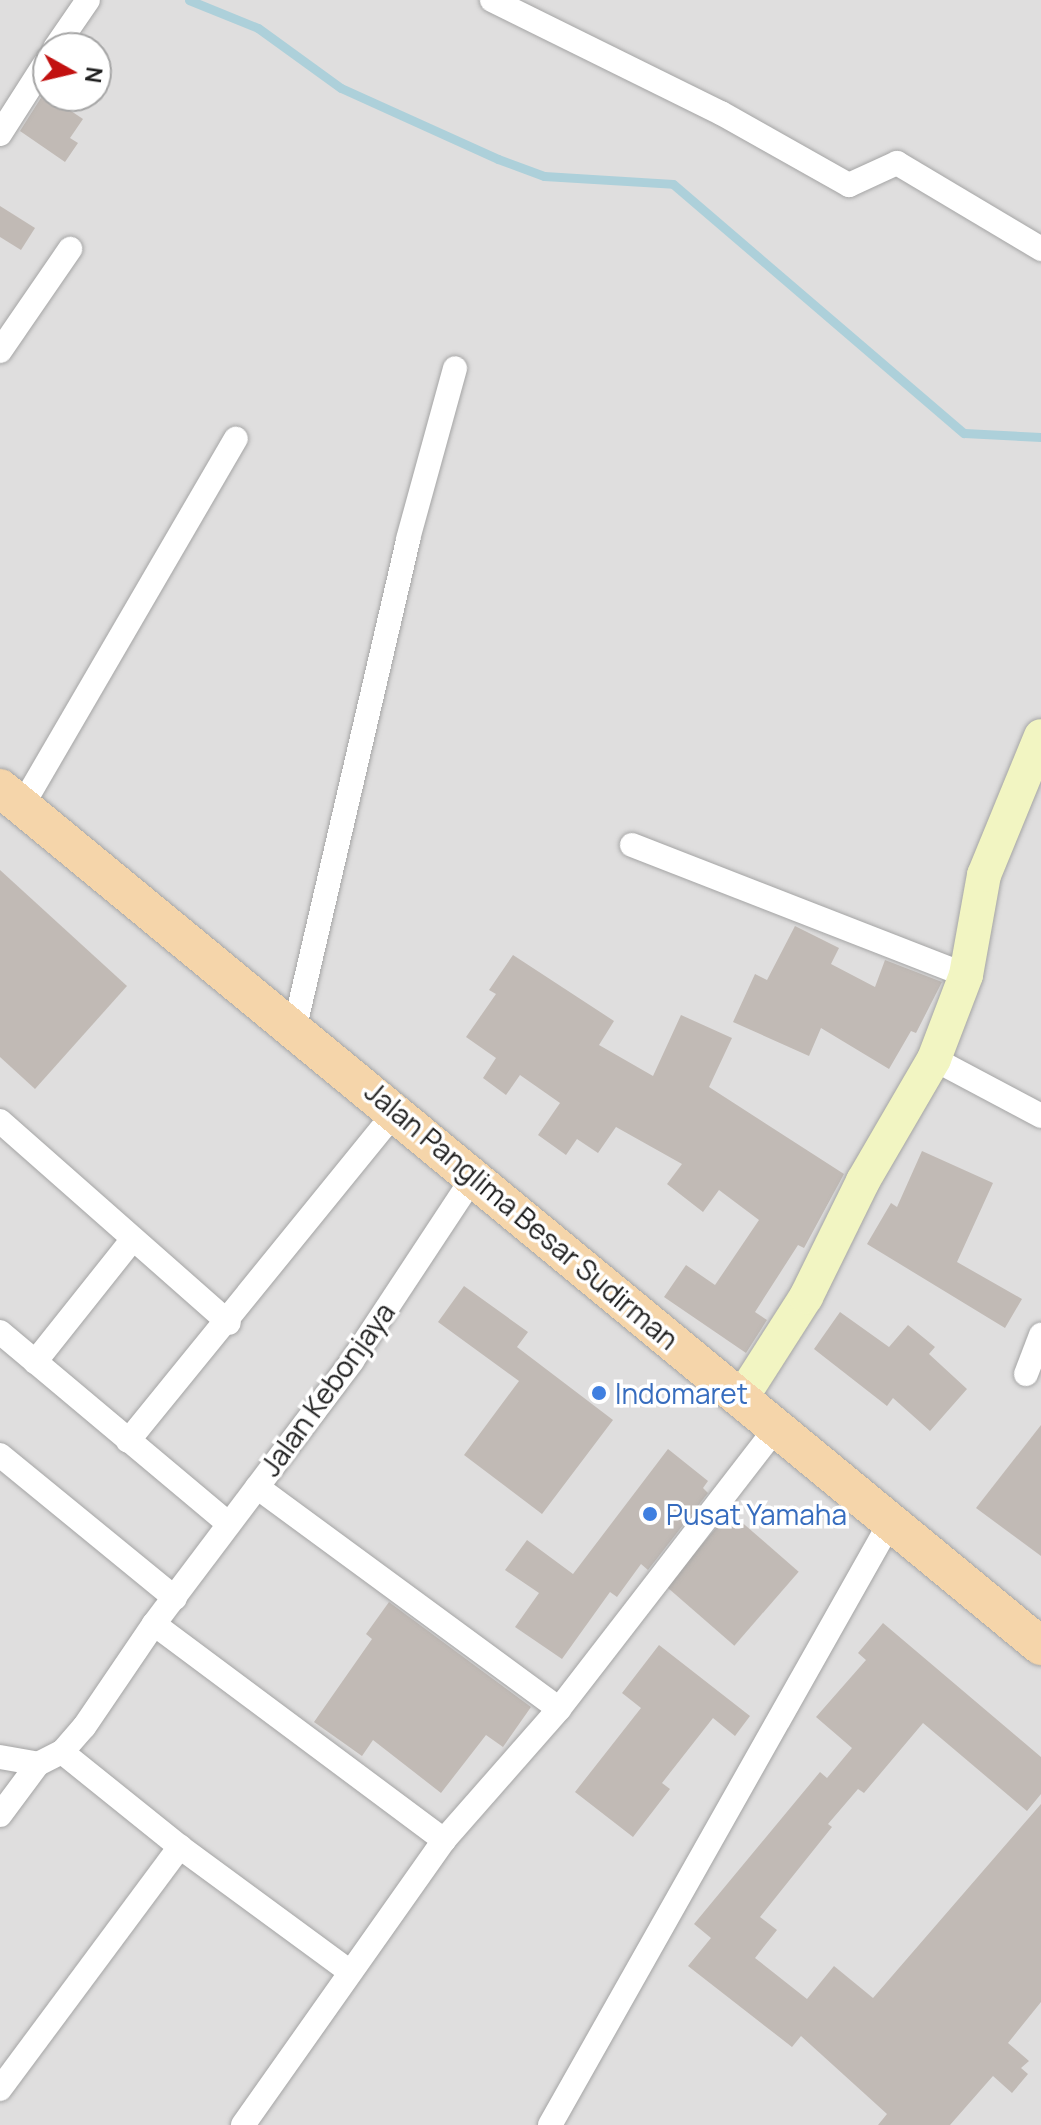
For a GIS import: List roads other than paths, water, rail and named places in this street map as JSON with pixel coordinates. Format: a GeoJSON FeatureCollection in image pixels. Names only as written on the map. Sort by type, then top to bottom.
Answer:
{"type":"FeatureCollection","features":[{"type":"Feature","properties":{"kind":"main road"},"geometry":{"type":"LineString","coordinates":[[742,1397],[806,1297],[863,1181],[934,1059],[966,975],[984,875],[1041,736]]}},
{"type":"Feature","properties":{"kind":"main road","name":"Jalan Panglima Besar Sudirman"},"geometry":{"type":"LineString","coordinates":[[11,797],[295,1026],[742,1397],[775,1430],[891,1521],[1041,1646]]}},
{"type":"Feature","properties":{"kind":"street"},"geometry":{"type":"LineString","coordinates":[[66,32],[88,0]]}},
{"type":"Feature","properties":{"kind":"street"},"geometry":{"type":"LineString","coordinates":[[492,0],[721,113],[849,185],[897,163],[1041,249]]}},
{"type":"Feature","properties":{"kind":"street"},"geometry":{"type":"LineString","coordinates":[[5,118],[32,81]]}},
{"type":"Feature","properties":{"kind":"street"},"geometry":{"type":"LineString","coordinates":[[0,351],[70,249]]}},
{"type":"Feature","properties":{"kind":"street"},"geometry":{"type":"LineString","coordinates":[[295,1026],[408,539],[455,368]]}},
{"type":"Feature","properties":{"kind":"street"},"geometry":{"type":"LineString","coordinates":[[11,797],[236,439]]}},
{"type":"Feature","properties":{"kind":"street"},"geometry":{"type":"LineString","coordinates":[[632,845],[966,975]]}},
{"type":"Feature","properties":{"kind":"street"},"geometry":{"type":"LineString","coordinates":[[934,1059],[1041,1116]]}},
{"type":"Feature","properties":{"kind":"street"},"geometry":{"type":"LineString","coordinates":[[128,1441],[229,1323],[396,1111]]}},
{"type":"Feature","properties":{"kind":"street"},"geometry":{"type":"LineString","coordinates":[[0,1121],[229,1323]]}},
{"type":"Feature","properties":{"kind":"street","name":"Jalan Kebonjaya"},"geometry":{"type":"LineString","coordinates":[[62,1752],[228,1523],[352,1361],[474,1176]]}},
{"type":"Feature","properties":{"kind":"street"},"geometry":{"type":"LineString","coordinates":[[35,1362],[133,1239]]}},
{"type":"Feature","properties":{"kind":"street"},"geometry":{"type":"LineString","coordinates":[[0,1332],[228,1523]]}},
{"type":"Feature","properties":{"kind":"street"},"geometry":{"type":"LineString","coordinates":[[1026,1374],[1041,1335]]}},
{"type":"Feature","properties":{"kind":"street"},"geometry":{"type":"LineString","coordinates":[[243,2125],[444,1840],[559,1709],[775,1430]]}},
{"type":"Feature","properties":{"kind":"street"},"geometry":{"type":"LineString","coordinates":[[0,1455],[175,1598]]}},
{"type":"Feature","properties":{"kind":"street"},"geometry":{"type":"LineString","coordinates":[[257,1487],[559,1709]]}},
{"type":"Feature","properties":{"kind":"street"},"geometry":{"type":"LineString","coordinates":[[550,2125],[891,1521]]}},
{"type":"Feature","properties":{"kind":"street"},"geometry":{"type":"LineString","coordinates":[[154,1624],[444,1840]]}},
{"type":"Feature","properties":{"kind":"street"},"geometry":{"type":"LineString","coordinates":[[0,1815],[38,1764],[62,1752],[180,1847],[350,1972]]}},
{"type":"Feature","properties":{"kind":"street"},"geometry":{"type":"LineString","coordinates":[[0,1757],[38,1764]]}},
{"type":"Feature","properties":{"kind":"street"},"geometry":{"type":"LineString","coordinates":[[0,2089],[180,1847]]}},
{"type":"Feature","properties":{"kind":"waterway"},"geometry":{"type":"LineString","coordinates":[[189,0],[258,28],[341,88],[498,159],[544,176],[673,184],[964,433],[1041,437]]}},
{"type":"Feature","properties":{"kind":"place","name":"Indomaret"},"geometry":{"type":"Point","coordinates":[599,1393]}},
{"type":"Feature","properties":{"kind":"place","name":"Pusat Yamaha"},"geometry":{"type":"Point","coordinates":[650,1514]}}]}
